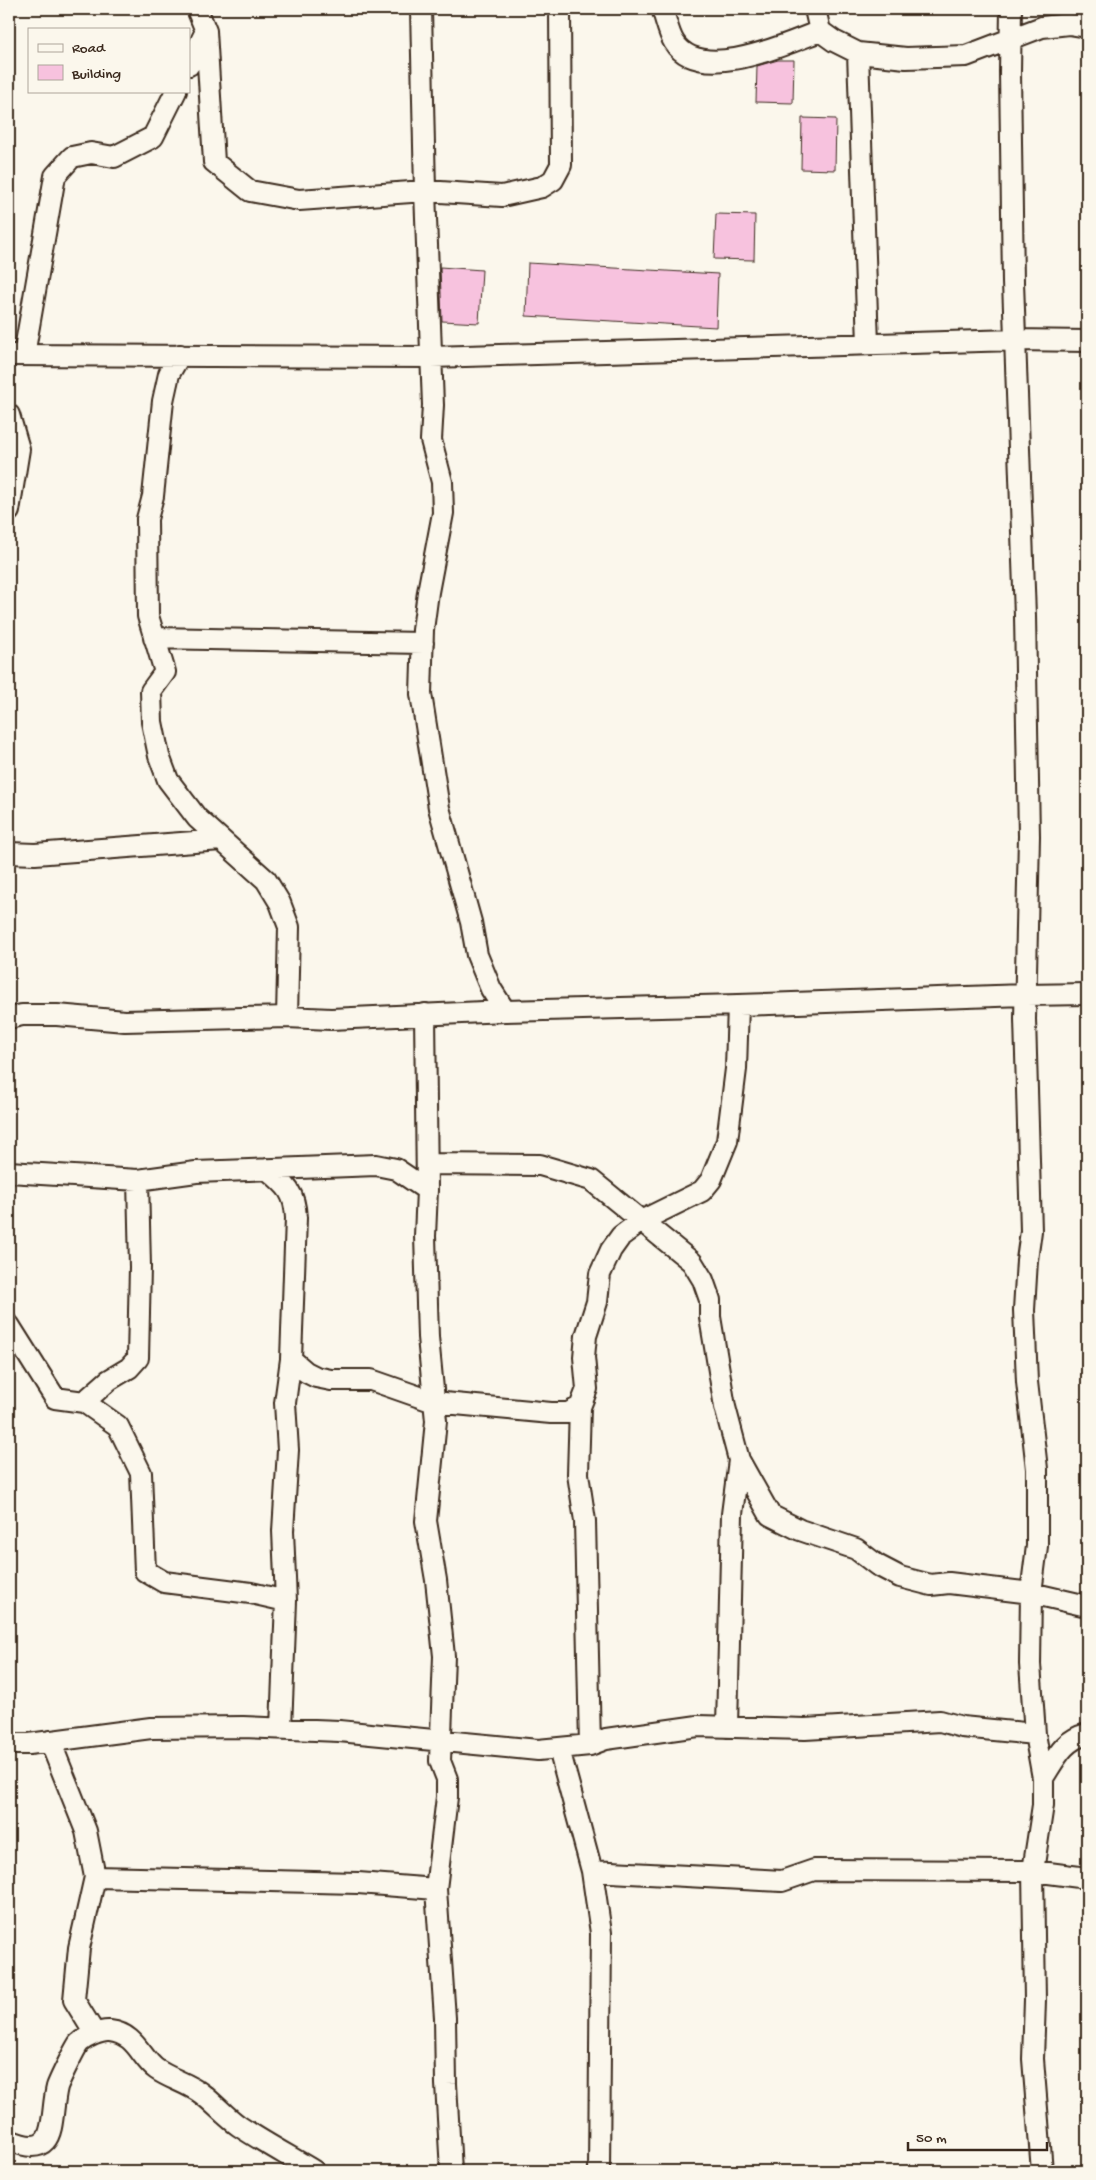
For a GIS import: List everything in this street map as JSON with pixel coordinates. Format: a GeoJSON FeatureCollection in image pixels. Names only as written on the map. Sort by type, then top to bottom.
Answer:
{"type":"FeatureCollection","features":[{"type":"Feature","properties":{"kind":"street"},"geometry":{"type":"LineString","coordinates":[[198,9],[206,31],[214,162],[250,191],[299,200],[425,191],[502,196],[542,187],[553,180],[561,165],[560,9]]}},
{"type":"Feature","properties":{"kind":"street"},"geometry":{"type":"LineString","coordinates":[[421,9],[430,357],[434,405],[431,440],[442,482],[443,514],[428,592],[421,694],[439,808],[471,922],[481,968],[504,1010]]}},
{"type":"Feature","properties":{"kind":"street"},"geometry":{"type":"LineString","coordinates":[[662,9],[674,42],[686,54],[706,61],[760,54],[820,30]]}},
{"type":"Feature","properties":{"kind":"street"},"geometry":{"type":"LineString","coordinates":[[815,9],[820,30],[834,41],[858,53],[906,58],[966,56],[1042,27],[1069,24],[1087,26]]}},
{"type":"Feature","properties":{"kind":"street"},"geometry":{"type":"LineString","coordinates":[[1011,9],[1015,340],[1024,607],[1028,816],[1026,995],[1031,1231],[1026,1260],[1024,1310],[1027,1382],[1037,1479],[1037,1546],[1030,1593],[1030,1664],[1035,1734],[1043,1778],[1042,1805],[1033,1871],[1035,2000],[1033,2059],[1042,2171]]}},
{"type":"Feature","properties":{"kind":"street"},"geometry":{"type":"LineString","coordinates":[[190,63],[206,31]]}},
{"type":"Feature","properties":{"kind":"street"},"geometry":{"type":"LineString","coordinates":[[858,53],[868,344]]}},
{"type":"Feature","properties":{"kind":"street"},"geometry":{"type":"LineString","coordinates":[[176,92],[153,137],[114,157],[91,153],[72,157],[55,176],[16,355],[430,357],[1015,340],[1087,341]]}},
{"type":"Feature","properties":{"kind":"street"},"geometry":{"type":"LineString","coordinates":[[180,355],[169,374],[163,401],[153,496],[147,519],[148,616],[164,672],[151,691],[152,722],[159,756],[168,780],[197,818],[266,880],[280,903],[289,927],[287,1017]]}},
{"type":"Feature","properties":{"kind":"street"},"geometry":{"type":"LineString","coordinates":[[9,415],[19,449],[9,511]]}},
{"type":"Feature","properties":{"kind":"street"},"geometry":{"type":"LineString","coordinates":[[154,638],[423,643]]}},
{"type":"Feature","properties":{"kind":"street"},"geometry":{"type":"LineString","coordinates":[[9,853],[35,854],[221,840]]}},
{"type":"Feature","properties":{"kind":"street"},"geometry":{"type":"LineString","coordinates":[[9,1018],[22,1014],[125,1020],[287,1017],[332,1019],[504,1010],[1087,994]]}},
{"type":"Feature","properties":{"kind":"street"},"geometry":{"type":"LineString","coordinates":[[590,1744],[585,1521],[578,1474],[580,1407],[587,1389],[584,1357],[586,1336],[597,1302],[600,1274],[611,1250],[621,1236],[642,1220],[702,1191],[711,1180],[727,1141],[736,1069],[738,1005]]}},
{"type":"Feature","properties":{"kind":"street"},"geometry":{"type":"LineString","coordinates":[[425,1014],[427,1190],[424,1236],[428,1337],[436,1421],[426,1521],[436,1580],[444,1656],[440,1761],[447,1778],[447,1797],[436,1889],[445,2018],[450,2171]]}},
{"type":"Feature","properties":{"kind":"street"},"geometry":{"type":"LineString","coordinates":[[427,1164],[540,1166],[591,1180],[692,1262],[703,1280],[710,1300],[710,1317],[725,1407],[739,1460],[770,1515],[800,1530],[856,1549],[877,1565],[900,1577],[931,1584],[949,1583],[1030,1593],[1087,1606]]}},
{"type":"Feature","properties":{"kind":"street"},"geometry":{"type":"LineString","coordinates":[[9,1172],[138,1180],[155,1179],[173,1174],[376,1165],[396,1169],[427,1190]]}},
{"type":"Feature","properties":{"kind":"street"},"geometry":{"type":"LineString","coordinates":[[267,1169],[287,1186],[296,1203],[291,1359],[285,1403],[288,1450],[283,1532],[286,1601],[281,1728]]}},
{"type":"Feature","properties":{"kind":"street"},"geometry":{"type":"LineString","coordinates":[[84,1402],[109,1380],[129,1368],[138,1358],[140,1267],[138,1180]]}},
{"type":"Feature","properties":{"kind":"street"},"geometry":{"type":"LineString","coordinates":[[10,1332],[55,1398],[84,1402],[118,1426],[141,1473],[145,1571],[164,1582],[251,1593],[286,1601]]}},
{"type":"Feature","properties":{"kind":"street"},"geometry":{"type":"LineString","coordinates":[[291,1359],[306,1372],[316,1377],[331,1380],[371,1380],[434,1402],[551,1413],[568,1413],[580,1407]]}},
{"type":"Feature","properties":{"kind":"street"},"geometry":{"type":"LineString","coordinates":[[727,1727],[732,1514],[739,1460]]}},
{"type":"Feature","properties":{"kind":"street"},"geometry":{"type":"LineString","coordinates":[[9,1744],[50,1741],[151,1728],[281,1728],[340,1731],[538,1750],[590,1744],[606,1739],[698,1726],[805,1729],[940,1721],[962,1726],[1035,1734]]}},
{"type":"Feature","properties":{"kind":"street"},"geometry":{"type":"LineString","coordinates":[[1043,1778],[1066,1744],[1074,1737],[1087,1734]]}},
{"type":"Feature","properties":{"kind":"street"},"geometry":{"type":"LineString","coordinates":[[50,1741],[86,1831],[95,1877],[80,1948],[74,2000],[94,2034]]}},
{"type":"Feature","properties":{"kind":"street"},"geometry":{"type":"LineString","coordinates":[[559,1748],[592,1871],[601,1933],[599,2171]]}},
{"type":"Feature","properties":{"kind":"street"},"geometry":{"type":"LineString","coordinates":[[592,1871],[782,1881],[814,1870],[1033,1871],[1087,1878]]}},
{"type":"Feature","properties":{"kind":"street"},"geometry":{"type":"LineString","coordinates":[[95,1877],[358,1883],[436,1889]]}},
{"type":"Feature","properties":{"kind":"street"},"geometry":{"type":"LineString","coordinates":[[9,2140],[24,2147],[39,2145],[46,2140],[53,2124],[54,2104],[58,2086],[78,2044],[94,2034],[109,2031],[121,2034],[138,2046],[154,2068],[201,2093],[238,2125],[314,2171]]}},
{"type":"Feature","properties":{"kind":"building"},"geometry":{"type":"Polygon","coordinates":[[[778,60],[794,60],[793,103],[756,102],[757,66],[778,60]]]}},
{"type":"Feature","properties":{"kind":"building"},"geometry":{"type":"Polygon","coordinates":[[[802,118],[836,119],[835,170],[801,169],[802,118]]]}},
{"type":"Feature","properties":{"kind":"building"},"geometry":{"type":"Polygon","coordinates":[[[716,214],[755,215],[754,260],[714,259],[716,214]]]}},
{"type":"Feature","properties":{"kind":"building"},"geometry":{"type":"Polygon","coordinates":[[[528,263],[718,274],[716,327],[526,316],[528,263]]]}},
{"type":"Feature","properties":{"kind":"building"},"geometry":{"type":"Polygon","coordinates":[[[440,267],[482,270],[479,323],[442,321],[440,267]]]}}]}
